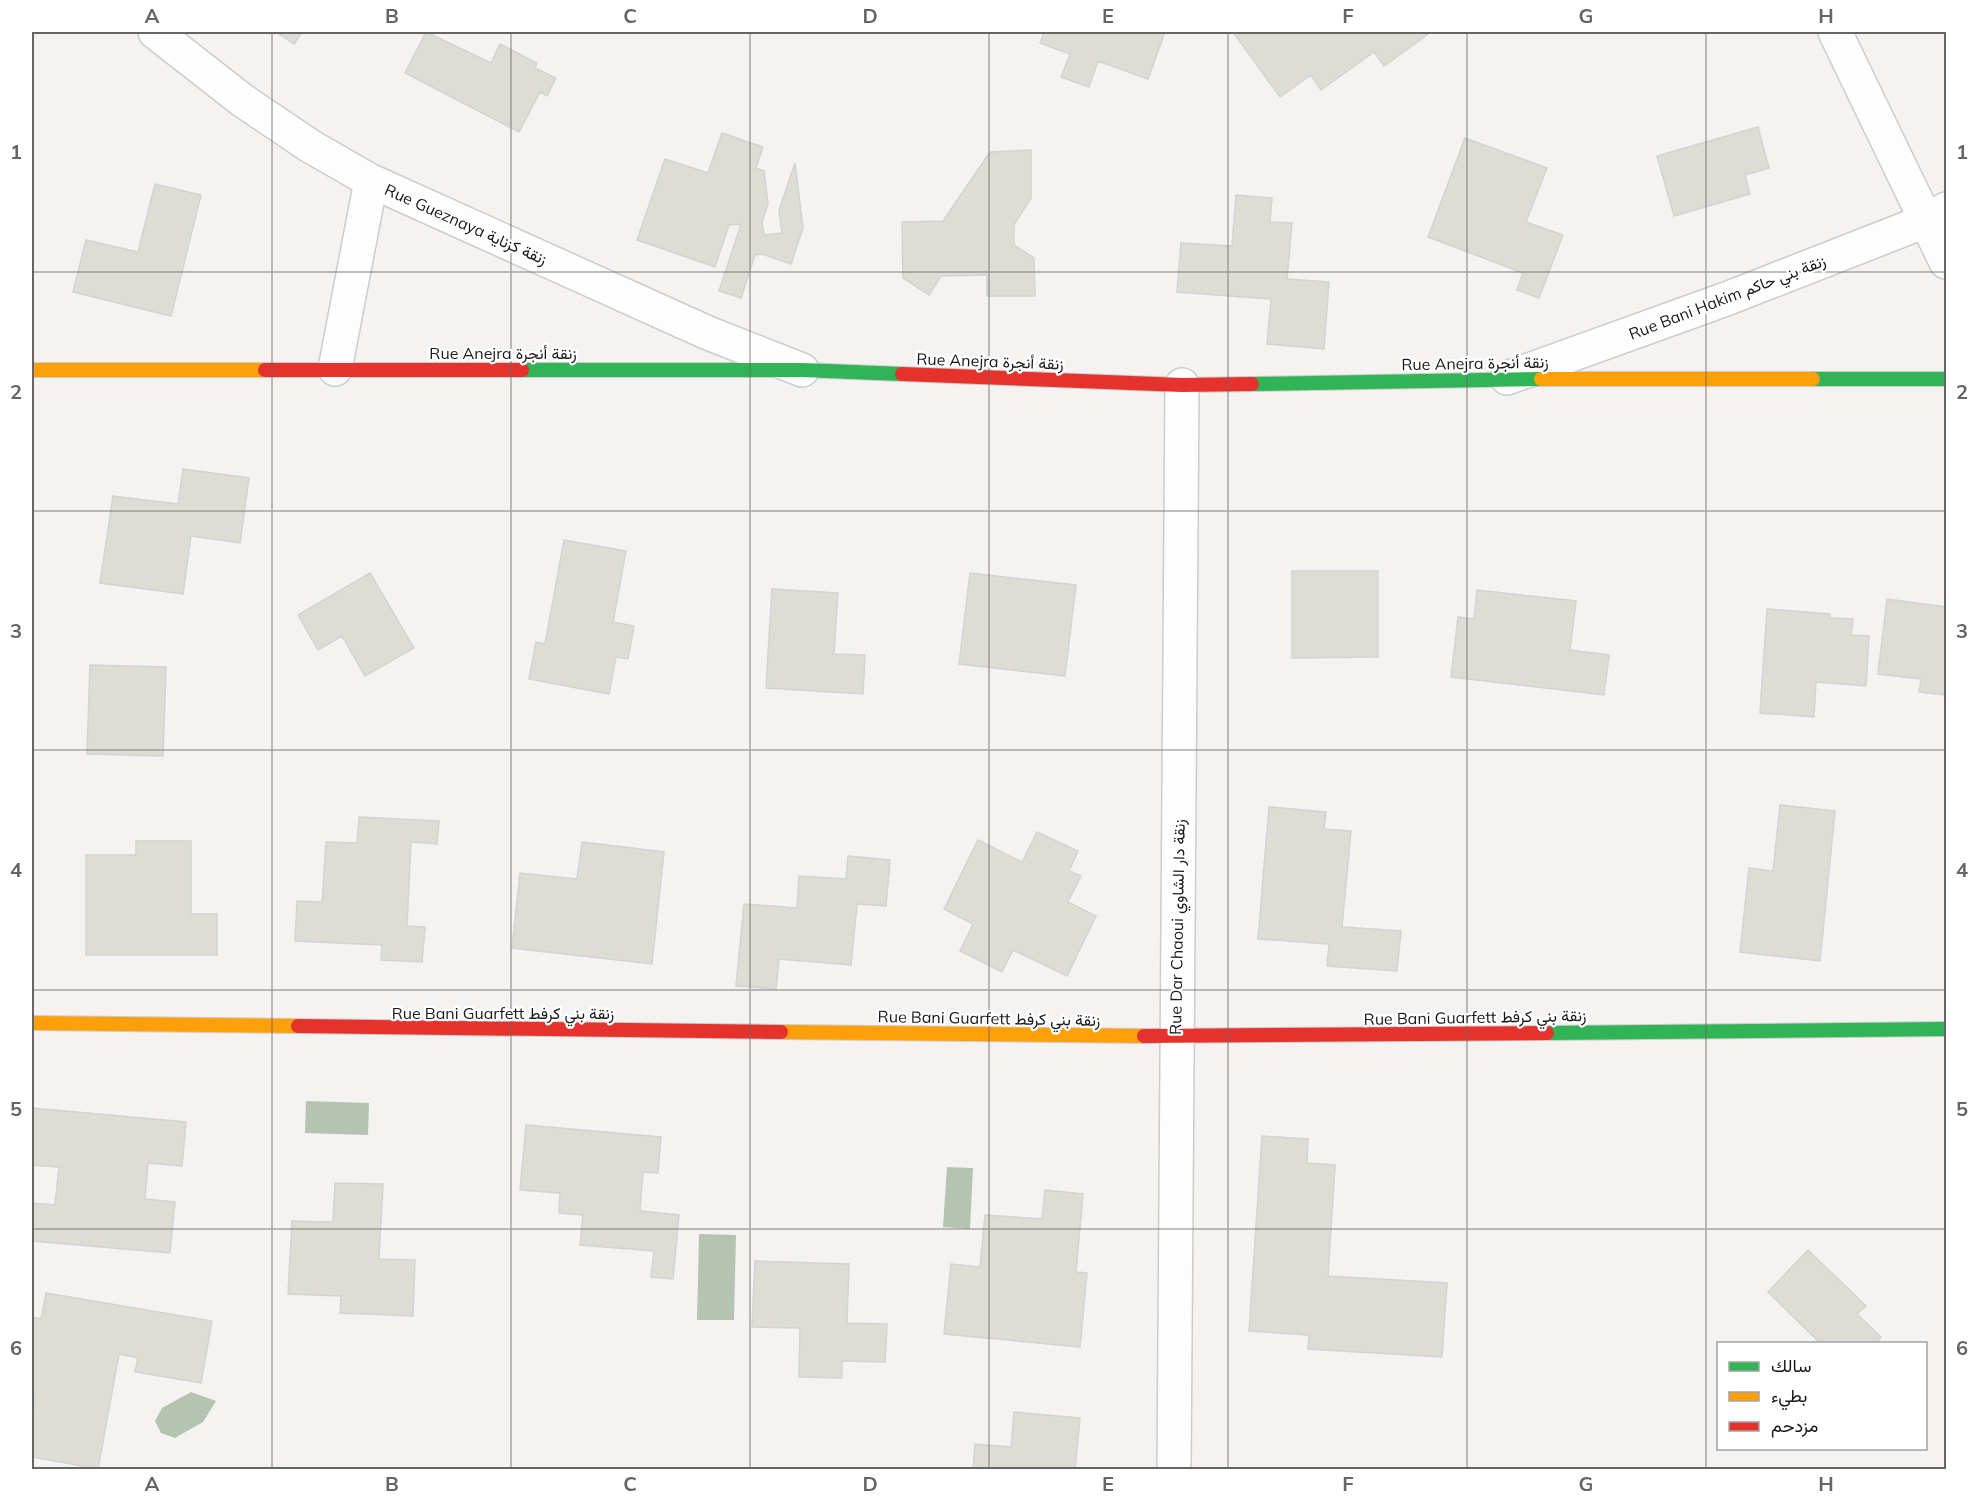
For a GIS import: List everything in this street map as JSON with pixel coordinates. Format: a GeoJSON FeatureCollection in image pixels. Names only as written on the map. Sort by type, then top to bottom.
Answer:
{"type":"FeatureCollection","features":[{"type":"Feature","properties":{"kind":"street","name":"Rue Gueznaya زنقة كزناية"},"geometry":{"type":"LineString","coordinates":[[155,32],[242,100],[310,146],[371,181],[697,328],[802,370]]}},
{"type":"Feature","properties":{"kind":"street"},"geometry":{"type":"LineString","coordinates":[[1835,32],[1937,214],[1947,262]]}},
{"type":"Feature","properties":{"kind":"street"},"geometry":{"type":"LineString","coordinates":[[335,369],[371,181]]}},
{"type":"Feature","properties":{"kind":"street","name":"Rue Bani Hakim زنقة بني حاكم"},"geometry":{"type":"LineString","coordinates":[[1505,379],[1726,299],[1937,214]]}},
{"type":"Feature","properties":{"kind":"street","name":"Rue Anejra زنقة أنجرة"},"geometry":{"type":"LineString","coordinates":[[32,370],[802,370],[1182,385],[1505,379],[1947,379]]}},
{"type":"Feature","properties":{"kind":"street","name":"Rue Dar Chaoui زنقة دار الشاوي"},"geometry":{"type":"LineString","coordinates":[[1174,1470],[1182,385]]}},
{"type":"Feature","properties":{"kind":"street","name":"Rue Bani Guarfett زنقة بني كرفط"},"geometry":{"type":"LineString","coordinates":[[32,1023],[1176,1036],[1947,1029]]}},
{"type":"Feature","properties":{"kind":"shaded area"},"geometry":{"type":"Polygon","coordinates":[[[306,1101],[369,1103],[368,1135],[305,1133],[306,1101]]]}},
{"type":"Feature","properties":{"kind":"shaded area"},"geometry":{"type":"Polygon","coordinates":[[[947,1167],[973,1168],[970,1229],[943,1227],[947,1167]]]}},
{"type":"Feature","properties":{"kind":"shaded area"},"geometry":{"type":"Polygon","coordinates":[[[699,1234],[736,1235],[734,1320],[697,1320],[699,1234]]]}},
{"type":"Feature","properties":{"kind":"shaded area"},"geometry":{"type":"Polygon","coordinates":[[[191,1392],[216,1401],[203,1422],[175,1438],[161,1433],[155,1421],[162,1408],[191,1392]]]}},
{"type":"Feature","properties":{"kind":"building"},"geometry":{"type":"Polygon","coordinates":[[[276,32],[302,32],[294,44],[276,32]]]}},
{"type":"Feature","properties":{"kind":"building"},"geometry":{"type":"Polygon","coordinates":[[[426,32],[491,63],[500,44],[537,63],[535,68],[556,78],[547,96],[540,92],[519,132],[405,73],[426,32]]]}},
{"type":"Feature","properties":{"kind":"building"},"geometry":{"type":"Polygon","coordinates":[[[1044,32],[1165,32],[1148,79],[1098,61],[1089,87],[1061,77],[1070,54],[1040,43],[1044,32]]]}},
{"type":"Feature","properties":{"kind":"building"},"geometry":{"type":"Polygon","coordinates":[[[1233,32],[1431,32],[1384,66],[1374,52],[1321,90],[1311,75],[1280,97],[1233,32]]]}},
{"type":"Feature","properties":{"kind":"building"},"geometry":{"type":"Polygon","coordinates":[[[1758,127],[1769,168],[1745,175],[1750,194],[1674,216],[1657,156],[1758,127]]]}},
{"type":"Feature","properties":{"kind":"building"},"geometry":{"type":"Polygon","coordinates":[[[722,133],[763,147],[756,168],[764,171],[768,204],[762,222],[764,235],[782,233],[779,210],[795,163],[803,228],[791,264],[762,254],[755,255],[741,298],[719,291],[741,224],[729,225],[715,267],[637,240],[665,159],[708,173],[722,133]]]}},
{"type":"Feature","properties":{"kind":"building"},"geometry":{"type":"Polygon","coordinates":[[[1465,138],[1547,168],[1526,222],[1563,235],[1539,298],[1517,290],[1523,273],[1428,237],[1465,138]]]}},
{"type":"Feature","properties":{"kind":"building"},"geometry":{"type":"Polygon","coordinates":[[[1031,150],[1031,198],[1014,225],[1014,245],[1034,258],[1035,296],[987,296],[987,275],[941,276],[929,295],[903,278],[902,222],[943,221],[990,152],[1031,150]]]}},
{"type":"Feature","properties":{"kind":"building"},"geometry":{"type":"Polygon","coordinates":[[[155,184],[201,195],[171,316],[73,292],[86,240],[138,252],[155,184]]]}},
{"type":"Feature","properties":{"kind":"building"},"geometry":{"type":"Polygon","coordinates":[[[1236,195],[1272,198],[1270,222],[1292,223],[1287,279],[1329,282],[1324,349],[1267,344],[1271,299],[1177,292],[1181,243],[1232,246],[1236,195]]]}},
{"type":"Feature","properties":{"kind":"building"},"geometry":{"type":"Polygon","coordinates":[[[183,469],[249,478],[240,543],[191,536],[183,594],[100,583],[113,496],[178,504],[183,469]]]}},
{"type":"Feature","properties":{"kind":"building"},"geometry":{"type":"Polygon","coordinates":[[[564,540],[626,551],[613,622],[634,626],[628,659],[616,657],[609,694],[529,679],[536,642],[545,644],[564,540]]]}},
{"type":"Feature","properties":{"kind":"building"},"geometry":{"type":"Polygon","coordinates":[[[1292,571],[1378,571],[1378,657],[1292,658],[1292,571]]]}},
{"type":"Feature","properties":{"kind":"building"},"geometry":{"type":"Polygon","coordinates":[[[370,573],[414,648],[365,676],[342,636],[318,650],[298,615],[370,573]]]}},
{"type":"Feature","properties":{"kind":"building"},"geometry":{"type":"Polygon","coordinates":[[[970,573],[1076,585],[1065,676],[959,664],[970,573]]]}},
{"type":"Feature","properties":{"kind":"building"},"geometry":{"type":"Polygon","coordinates":[[[772,589],[838,593],[834,654],[865,655],[863,694],[766,688],[772,589]]]}},
{"type":"Feature","properties":{"kind":"building"},"geometry":{"type":"Polygon","coordinates":[[[1477,590],[1576,601],[1570,650],[1609,655],[1604,695],[1451,677],[1458,617],[1474,619],[1477,590]]]}},
{"type":"Feature","properties":{"kind":"building"},"geometry":{"type":"Polygon","coordinates":[[[1887,599],[1946,607],[1946,695],[1919,692],[1921,679],[1878,674],[1887,599]]]}},
{"type":"Feature","properties":{"kind":"building"},"geometry":{"type":"Polygon","coordinates":[[[1767,609],[1830,614],[1830,618],[1853,619],[1851,635],[1869,636],[1866,686],[1816,682],[1814,717],[1760,713],[1767,609]]]}},
{"type":"Feature","properties":{"kind":"building"},"geometry":{"type":"Polygon","coordinates":[[[90,665],[166,667],[163,756],[87,754],[90,665]]]}},
{"type":"Feature","properties":{"kind":"building"},"geometry":{"type":"Polygon","coordinates":[[[1780,805],[1835,811],[1820,961],[1740,952],[1749,868],[1773,871],[1780,805]]]}},
{"type":"Feature","properties":{"kind":"building"},"geometry":{"type":"Polygon","coordinates":[[[1269,807],[1326,812],[1324,829],[1351,831],[1342,927],[1401,931],[1397,971],[1327,966],[1329,944],[1258,939],[1269,807]]]}},
{"type":"Feature","properties":{"kind":"building"},"geometry":{"type":"Polygon","coordinates":[[[359,817],[439,821],[437,844],[411,842],[407,926],[425,927],[422,962],[381,960],[382,945],[295,941],[297,901],[322,902],[326,842],[357,843],[359,817]]]}},
{"type":"Feature","properties":{"kind":"building"},"geometry":{"type":"Polygon","coordinates":[[[1037,832],[1078,851],[1069,871],[1081,876],[1068,902],[1096,916],[1067,976],[1013,950],[1002,972],[960,951],[973,924],[944,909],[978,840],[1022,862],[1037,832]]]}},
{"type":"Feature","properties":{"kind":"building"},"geometry":{"type":"Polygon","coordinates":[[[136,841],[191,841],[191,914],[217,914],[217,955],[86,955],[86,855],[136,855],[136,841]]]}},
{"type":"Feature","properties":{"kind":"building"},"geometry":{"type":"Polygon","coordinates":[[[582,842],[664,852],[652,964],[512,948],[520,873],[577,879],[582,842]]]}},
{"type":"Feature","properties":{"kind":"building"},"geometry":{"type":"Polygon","coordinates":[[[848,856],[890,860],[886,906],[857,904],[851,965],[779,959],[776,989],[736,986],[744,904],[797,908],[799,876],[846,879],[848,856]]]}},
{"type":"Feature","properties":{"kind":"building"},"geometry":{"type":"Polygon","coordinates":[[[32,1108],[186,1122],[182,1166],[148,1163],[145,1199],[175,1202],[170,1253],[32,1241],[32,1203],[55,1205],[59,1167],[32,1165],[32,1108]]]}},
{"type":"Feature","properties":{"kind":"building"},"geometry":{"type":"Polygon","coordinates":[[[526,1125],[661,1137],[658,1173],[643,1172],[640,1211],[679,1215],[673,1279],[651,1277],[654,1251],[580,1245],[583,1215],[559,1213],[560,1193],[520,1190],[526,1125]]]}},
{"type":"Feature","properties":{"kind":"building"},"geometry":{"type":"Polygon","coordinates":[[[1262,1136],[1308,1139],[1307,1163],[1335,1165],[1328,1276],[1447,1283],[1442,1357],[1308,1349],[1309,1335],[1249,1331],[1262,1136]]]}},
{"type":"Feature","properties":{"kind":"building"},"geometry":{"type":"Polygon","coordinates":[[[335,1183],[383,1184],[379,1259],[415,1260],[413,1316],[340,1313],[341,1296],[288,1294],[292,1221],[333,1222],[335,1183]]]}},
{"type":"Feature","properties":{"kind":"building"},"geometry":{"type":"Polygon","coordinates":[[[1045,1190],[1083,1194],[1076,1272],[1087,1273],[1080,1347],[944,1334],[951,1264],[980,1267],[985,1215],[1042,1219],[1045,1190]]]}},
{"type":"Feature","properties":{"kind":"building"},"geometry":{"type":"Polygon","coordinates":[[[1808,1250],[1866,1306],[1857,1314],[1881,1337],[1877,1342],[1819,1342],[1768,1292],[1808,1250]]]}},
{"type":"Feature","properties":{"kind":"building"},"geometry":{"type":"Polygon","coordinates":[[[755,1261],[849,1264],[847,1323],[887,1324],[885,1362],[842,1361],[842,1378],[799,1377],[800,1328],[752,1327],[755,1261]]]}},
{"type":"Feature","properties":{"kind":"building"},"geometry":{"type":"Polygon","coordinates":[[[46,1293],[212,1321],[201,1383],[135,1372],[138,1358],[119,1354],[98,1469],[32,1457],[34,1393],[32,1392],[32,1317],[41,1319],[46,1293]]]}},
{"type":"Feature","properties":{"kind":"building"},"geometry":{"type":"Polygon","coordinates":[[[1014,1412],[1080,1418],[1075,1470],[973,1470],[975,1444],[1011,1447],[1014,1412]]]}},
{"type":"Feature","properties":{"kind":"traffic: fast"},"geometry":{"type":"LineString","coordinates":[[522,370],[802,370],[902,374]]}},
{"type":"Feature","properties":{"kind":"traffic: fast"},"geometry":{"type":"LineString","coordinates":[[1252,384],[1541,379]]}},
{"type":"Feature","properties":{"kind":"traffic: fast"},"geometry":{"type":"LineString","coordinates":[[1813,379],[1946,379]]}},
{"type":"Feature","properties":{"kind":"traffic: fast"},"geometry":{"type":"LineString","coordinates":[[1547,1033],[1946,1029]]}},
{"type":"Feature","properties":{"kind":"traffic: slow"},"geometry":{"type":"LineString","coordinates":[[32,370],[265,370]]}},
{"type":"Feature","properties":{"kind":"traffic: slow"},"geometry":{"type":"LineString","coordinates":[[1541,379],[1813,379]]}},
{"type":"Feature","properties":{"kind":"traffic: slow"},"geometry":{"type":"LineString","coordinates":[[32,1023],[298,1026]]}},
{"type":"Feature","properties":{"kind":"traffic: slow"},"geometry":{"type":"LineString","coordinates":[[781,1032],[1144,1036]]}},
{"type":"Feature","properties":{"kind":"traffic: jam"},"geometry":{"type":"LineString","coordinates":[[265,370],[522,370]]}},
{"type":"Feature","properties":{"kind":"traffic: jam"},"geometry":{"type":"LineString","coordinates":[[902,374],[1182,385],[1252,384]]}},
{"type":"Feature","properties":{"kind":"traffic: jam"},"geometry":{"type":"LineString","coordinates":[[298,1026],[781,1032]]}},
{"type":"Feature","properties":{"kind":"traffic: jam"},"geometry":{"type":"LineString","coordinates":[[1144,1036],[1547,1033]]}}]}
